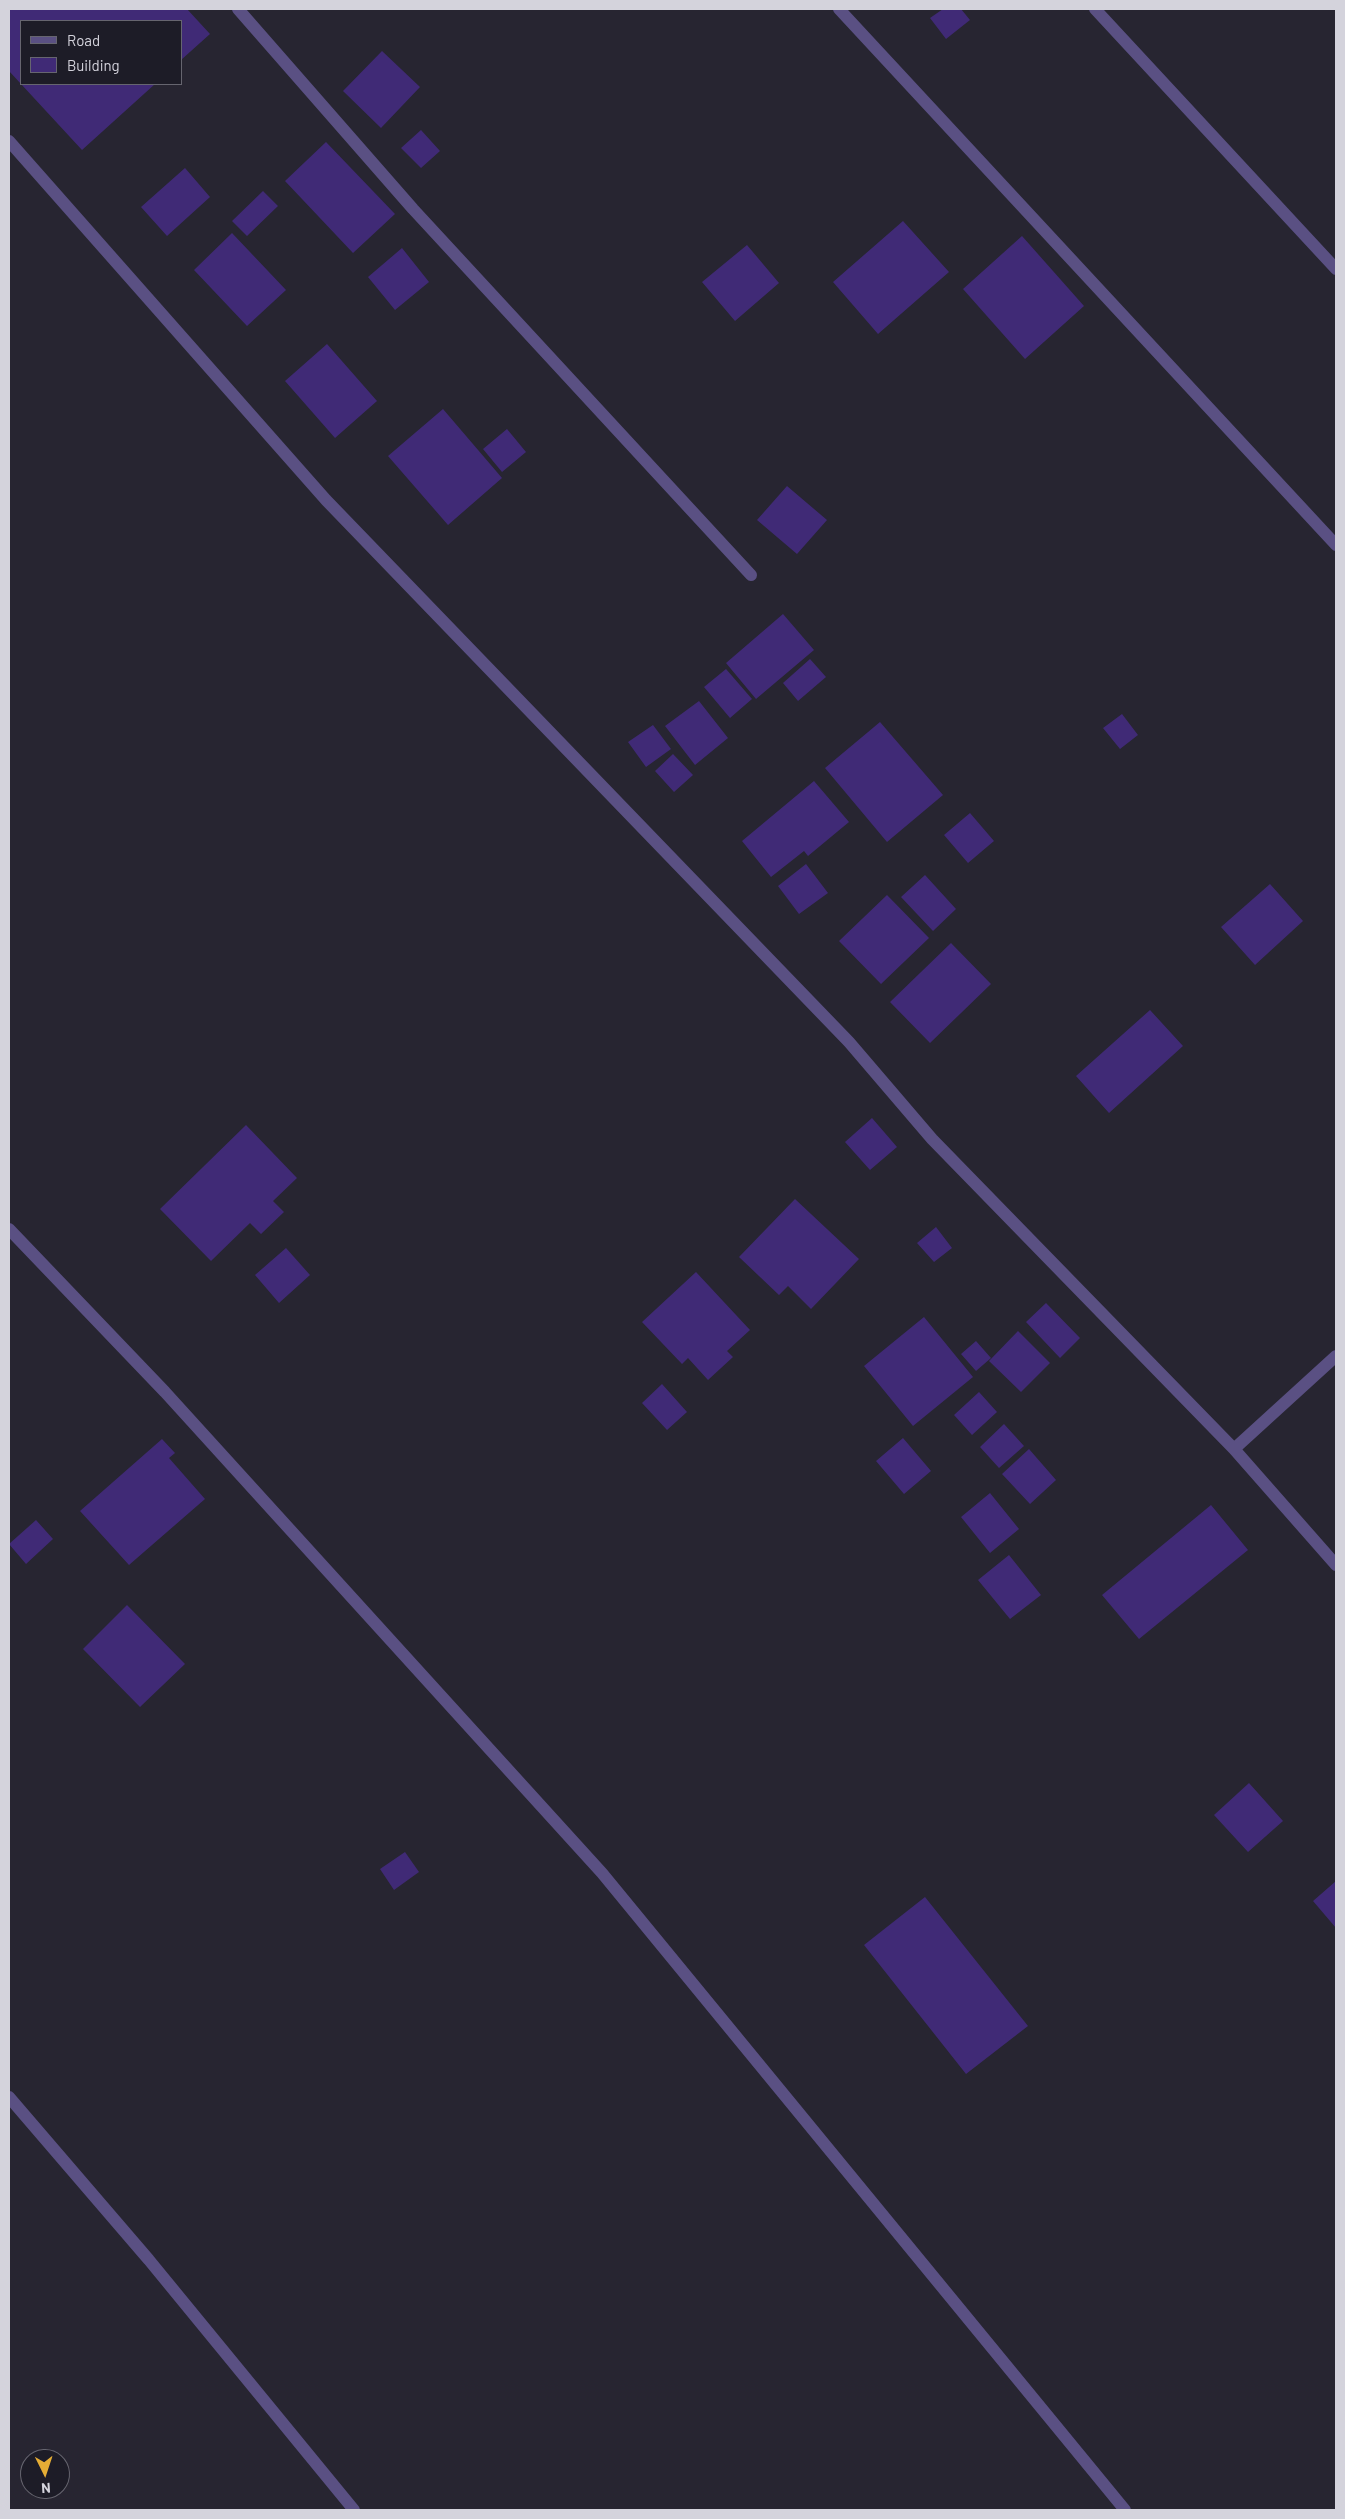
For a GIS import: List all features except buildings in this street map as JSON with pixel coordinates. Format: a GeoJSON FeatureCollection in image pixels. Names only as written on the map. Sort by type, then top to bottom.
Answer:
{"type":"FeatureCollection","features":[{"type":"Feature","properties":{"kind":"street"},"geometry":{"type":"LineString","coordinates":[[238,9],[413,209],[751,575]]}},
{"type":"Feature","properties":{"kind":"street"},"geometry":{"type":"LineString","coordinates":[[838,9],[1336,545]]}},
{"type":"Feature","properties":{"kind":"street"},"geometry":{"type":"LineString","coordinates":[[1095,9],[1336,269]]}},
{"type":"Feature","properties":{"kind":"street"},"geometry":{"type":"LineString","coordinates":[[9,141],[326,500],[849,1042],[932,1139],[1234,1449],[1336,1565]]}},
{"type":"Feature","properties":{"kind":"street"},"geometry":{"type":"LineString","coordinates":[[9,1229],[165,1392],[602,1874],[1125,2510]]}},
{"type":"Feature","properties":{"kind":"street"},"geometry":{"type":"LineString","coordinates":[[1234,1449],[1336,1356]]}},
{"type":"Feature","properties":{"kind":"street"},"geometry":{"type":"LineString","coordinates":[[9,2096],[149,2260],[354,2510]]}}]}
